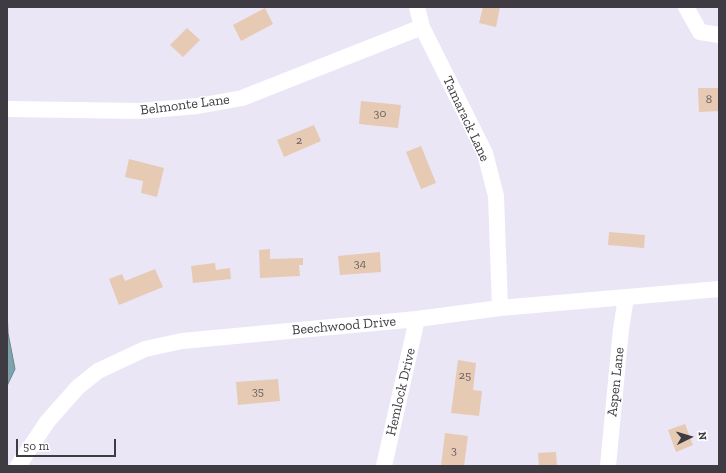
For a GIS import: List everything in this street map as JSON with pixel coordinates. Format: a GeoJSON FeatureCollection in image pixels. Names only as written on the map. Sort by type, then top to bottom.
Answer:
{"type":"FeatureCollection","features":[{"type":"Feature","properties":{"kind":"street","name":"Tamarack Lane"},"geometry":{"type":"LineString","coordinates":[[416,7],[422,27],[485,153],[496,196],[500,308]]}},
{"type":"Feature","properties":{"kind":"street"},"geometry":{"type":"LineString","coordinates":[[686,7],[700,32],[719,35]]}},
{"type":"Feature","properties":{"kind":"street","name":"Belmonte Lane"},"geometry":{"type":"LineString","coordinates":[[7,109],[140,111],[198,106],[242,98],[422,27]]}},
{"type":"Feature","properties":{"kind":"street","name":"Beechwood Drive"},"geometry":{"type":"LineString","coordinates":[[18,466],[47,422],[78,387],[98,371],[145,349],[182,341],[417,319],[500,308],[719,289]]}},
{"type":"Feature","properties":{"kind":"street","name":"Aspen Lane"},"geometry":{"type":"LineString","coordinates":[[608,466],[621,329],[626,298]]}},
{"type":"Feature","properties":{"kind":"street","name":"Hemlock Drive"},"geometry":{"type":"LineString","coordinates":[[384,466],[417,319]]}},
{"type":"Feature","properties":{"kind":"water"},"geometry":{"type":"Polygon","coordinates":[[[7,308],[8,333],[15,369],[7,386],[7,308]]]}},
{"type":"Feature","properties":{"kind":"building"},"geometry":{"type":"Polygon","coordinates":[[[483,7],[500,7],[496,27],[479,23],[483,7]]]}},
{"type":"Feature","properties":{"kind":"building"},"geometry":{"type":"Polygon","coordinates":[[[265,8],[273,24],[241,41],[233,25],[265,8]]]}},
{"type":"Feature","properties":{"kind":"building"},"geometry":{"type":"Polygon","coordinates":[[[187,28],[200,40],[183,57],[170,45],[187,28]]]}},
{"type":"Feature","properties":{"kind":"building"},"geometry":{"type":"Polygon","coordinates":[[[698,88],[719,88],[719,111],[699,112],[698,88]]]}},
{"type":"Feature","properties":{"kind":"building"},"geometry":{"type":"Polygon","coordinates":[[[361,101],[401,105],[398,128],[359,124],[361,101]]]}},
{"type":"Feature","properties":{"kind":"building"},"geometry":{"type":"Polygon","coordinates":[[[314,125],[321,141],[284,157],[277,140],[314,125]]]}},
{"type":"Feature","properties":{"kind":"building"},"geometry":{"type":"Polygon","coordinates":[[[421,146],[436,183],[421,189],[406,152],[421,146]]]}},
{"type":"Feature","properties":{"kind":"building"},"geometry":{"type":"Polygon","coordinates":[[[129,159],[164,168],[157,197],[141,193],[143,181],[125,177],[129,159]]]}},
{"type":"Feature","properties":{"kind":"building"},"geometry":{"type":"Polygon","coordinates":[[[609,232],[645,235],[644,248],[608,245],[609,232]]]}},
{"type":"Feature","properties":{"kind":"building"},"geometry":{"type":"Polygon","coordinates":[[[270,249],[270,259],[303,258],[303,265],[299,265],[300,276],[260,278],[259,250],[270,249]]]}},
{"type":"Feature","properties":{"kind":"building"},"geometry":{"type":"Polygon","coordinates":[[[380,252],[381,272],[340,275],[338,256],[380,252]]]}},
{"type":"Feature","properties":{"kind":"building"},"geometry":{"type":"Polygon","coordinates":[[[215,263],[216,270],[230,268],[231,279],[193,283],[191,266],[215,263]]]}},
{"type":"Feature","properties":{"kind":"building"},"geometry":{"type":"Polygon","coordinates":[[[155,269],[163,287],[119,305],[109,279],[122,274],[125,281],[155,269]]]}},
{"type":"Feature","properties":{"kind":"building"},"geometry":{"type":"Polygon","coordinates":[[[458,360],[476,363],[473,390],[482,391],[479,416],[451,413],[458,360]]]}},
{"type":"Feature","properties":{"kind":"building"},"geometry":{"type":"Polygon","coordinates":[[[278,379],[280,401],[238,405],[236,382],[278,379]]]}},
{"type":"Feature","properties":{"kind":"building"},"geometry":{"type":"Polygon","coordinates":[[[685,424],[693,445],[676,452],[668,430],[685,424]]]}},
{"type":"Feature","properties":{"kind":"building"},"geometry":{"type":"Polygon","coordinates":[[[445,433],[468,436],[464,466],[441,466],[445,433]]]}},
{"type":"Feature","properties":{"kind":"building"},"geometry":{"type":"Polygon","coordinates":[[[556,452],[557,466],[539,466],[538,453],[556,452]]]}}]}
